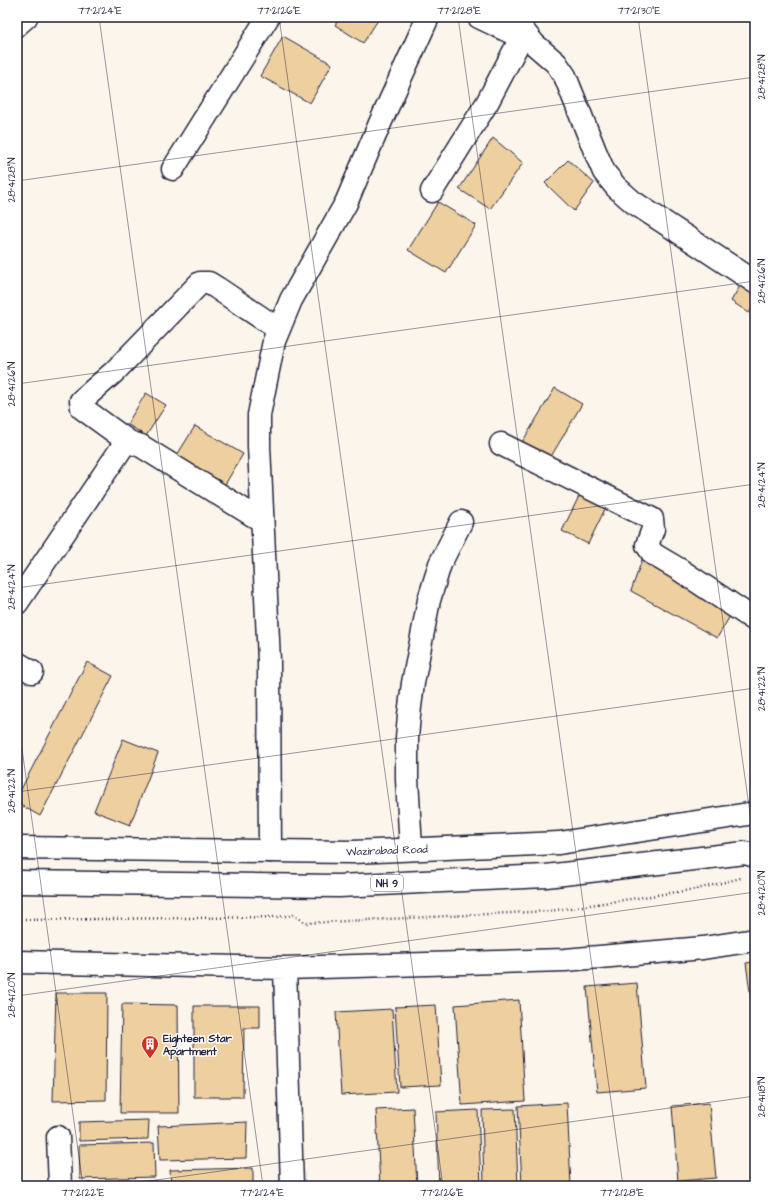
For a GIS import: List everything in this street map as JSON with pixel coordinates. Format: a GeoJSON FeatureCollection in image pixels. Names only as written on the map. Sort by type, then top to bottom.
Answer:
{"type":"FeatureCollection","features":[{"type":"Feature","properties":{"kind":"main road"},"geometry":{"type":"LineString","coordinates":[[17,25],[26,17]]}},
{"type":"Feature","properties":{"kind":"main road"},"geometry":{"type":"LineString","coordinates":[[173,169],[268,17]]}},
{"type":"Feature","properties":{"kind":"main road"},"geometry":{"type":"LineString","coordinates":[[270,851],[269,660],[262,521],[259,415],[274,341],[278,329],[291,300],[346,203],[428,17]]}},
{"type":"Feature","properties":{"kind":"main road"},"geometry":{"type":"LineString","coordinates":[[480,17],[527,41],[556,63],[565,76],[604,172],[616,187],[633,202],[755,282]]}},
{"type":"Feature","properties":{"kind":"main road"},"geometry":{"type":"LineString","coordinates":[[512,17],[527,41]]}},
{"type":"Feature","properties":{"kind":"main road"},"geometry":{"type":"LineString","coordinates":[[432,191],[527,41]]}},
{"type":"Feature","properties":{"kind":"main road"},"geometry":{"type":"LineString","coordinates":[[262,521],[141,446],[129,442],[82,408],[81,401],[114,372],[200,283],[209,284],[217,288],[278,329]]}},
{"type":"Feature","properties":{"kind":"main road"},"geometry":{"type":"LineString","coordinates":[[17,603],[123,446],[129,442]]}},
{"type":"Feature","properties":{"kind":"main road"},"geometry":{"type":"LineString","coordinates":[[501,444],[652,519],[653,529],[646,545],[653,554],[680,570],[755,620]]}},
{"type":"Feature","properties":{"kind":"main road"},"geometry":{"type":"LineString","coordinates":[[411,849],[407,779],[407,738],[412,690],[429,600],[440,564],[461,522]]}},
{"type":"Feature","properties":{"kind":"main road","name":"Wazirabad Road"},"geometry":{"type":"LineString","coordinates":[[17,848],[353,852],[559,843],[755,813]]}},
{"type":"Feature","properties":{"kind":"main road","name":"NH 9"},"geometry":{"type":"LineString","coordinates":[[17,882],[339,886],[546,876],[745,853],[755,856]]}},
{"type":"Feature","properties":{"kind":"main road"},"geometry":{"type":"LineString","coordinates":[[17,962],[285,968],[565,960],[703,948],[755,940]]}},
{"type":"Feature","properties":{"kind":"main road"},"geometry":{"type":"LineString","coordinates":[[285,968],[292,1186]]}},
{"type":"Feature","properties":{"kind":"main road"},"geometry":{"type":"LineString","coordinates":[[58,1137],[60,1186]]}},
{"type":"Feature","properties":{"kind":"path"},"geometry":{"type":"LineString","coordinates":[[17,920],[277,917],[293,915],[306,922],[550,910],[697,889],[741,878]]}},
{"type":"Feature","properties":{"kind":"building"},"geometry":{"type":"Polygon","coordinates":[[[340,17],[380,17],[363,43],[335,25],[340,17]]]}},
{"type":"Feature","properties":{"kind":"building"},"geometry":{"type":"Polygon","coordinates":[[[283,36],[332,64],[310,103],[260,76],[283,36]]]}},
{"type":"Feature","properties":{"kind":"building"},"geometry":{"type":"Polygon","coordinates":[[[493,138],[523,163],[490,209],[459,189],[493,138]]]}},
{"type":"Feature","properties":{"kind":"building"},"geometry":{"type":"Polygon","coordinates":[[[568,160],[594,183],[574,211],[545,183],[568,160]]]}},
{"type":"Feature","properties":{"kind":"building"},"geometry":{"type":"Polygon","coordinates":[[[438,202],[476,225],[446,273],[408,250],[438,202]]]}},
{"type":"Feature","properties":{"kind":"building"},"geometry":{"type":"Polygon","coordinates":[[[743,281],[755,289],[755,303],[749,313],[731,301],[743,281]]]}},
{"type":"Feature","properties":{"kind":"building"},"geometry":{"type":"Polygon","coordinates":[[[555,388],[582,404],[549,460],[521,444],[555,388]]]}},
{"type":"Feature","properties":{"kind":"building"},"geometry":{"type":"Polygon","coordinates":[[[146,393],[166,405],[146,436],[127,424],[146,393]]]}},
{"type":"Feature","properties":{"kind":"building"},"geometry":{"type":"Polygon","coordinates":[[[195,426],[243,454],[223,488],[174,460],[195,426]]]}},
{"type":"Feature","properties":{"kind":"building"},"geometry":{"type":"Polygon","coordinates":[[[583,488],[609,501],[588,544],[562,531],[583,488]]]}},
{"type":"Feature","properties":{"kind":"building"},"geometry":{"type":"Polygon","coordinates":[[[643,557],[733,611],[717,638],[631,591],[643,557]]]}},
{"type":"Feature","properties":{"kind":"building"},"geometry":{"type":"Polygon","coordinates":[[[87,662],[113,676],[40,816],[17,803],[17,797],[87,662]]]}},
{"type":"Feature","properties":{"kind":"building"},"geometry":{"type":"Polygon","coordinates":[[[123,739],[158,753],[130,825],[94,811],[123,739]]]}},
{"type":"Feature","properties":{"kind":"building"},"geometry":{"type":"Polygon","coordinates":[[[755,962],[755,1027],[746,963],[755,962]]]}},
{"type":"Feature","properties":{"kind":"building"},"geometry":{"type":"Polygon","coordinates":[[[637,983],[646,1088],[597,1092],[587,987],[637,983]]]}},
{"type":"Feature","properties":{"kind":"building"},"geometry":{"type":"Polygon","coordinates":[[[56,993],[107,993],[106,1100],[53,1101],[56,993]]]}},
{"type":"Feature","properties":{"kind":"building"},"geometry":{"type":"Polygon","coordinates":[[[519,1000],[525,1101],[462,1105],[455,1005],[519,1000]]]}},
{"type":"Feature","properties":{"kind":"building","name":"Eighteen Star Apartment"},"geometry":{"type":"Polygon","coordinates":[[[122,1004],[178,1005],[179,1113],[120,1113],[122,1004]]]}},
{"type":"Feature","properties":{"kind":"building"},"geometry":{"type":"Polygon","coordinates":[[[436,1005],[441,1085],[400,1087],[395,1007],[436,1005]]]}},
{"type":"Feature","properties":{"kind":"building"},"geometry":{"type":"Polygon","coordinates":[[[194,1006],[260,1006],[260,1028],[244,1028],[243,1097],[194,1097],[194,1006]]]}},
{"type":"Feature","properties":{"kind":"building"},"geometry":{"type":"Polygon","coordinates":[[[392,1009],[397,1092],[341,1095],[336,1012],[392,1009]]]}},
{"type":"Feature","properties":{"kind":"building"},"geometry":{"type":"Polygon","coordinates":[[[567,1103],[571,1186],[522,1186],[518,1106],[567,1103]]]}},
{"type":"Feature","properties":{"kind":"building"},"geometry":{"type":"Polygon","coordinates":[[[709,1103],[716,1178],[678,1181],[672,1106],[709,1103]]]}},
{"type":"Feature","properties":{"kind":"building"},"geometry":{"type":"Polygon","coordinates":[[[413,1108],[417,1186],[380,1186],[376,1110],[413,1108]]]}},
{"type":"Feature","properties":{"kind":"building"},"geometry":{"type":"Polygon","coordinates":[[[515,1109],[518,1186],[484,1186],[482,1110],[515,1109]]]}},
{"type":"Feature","properties":{"kind":"building"},"geometry":{"type":"Polygon","coordinates":[[[478,1110],[481,1186],[439,1186],[436,1112],[478,1110]]]}},
{"type":"Feature","properties":{"kind":"building"},"geometry":{"type":"Polygon","coordinates":[[[149,1120],[148,1139],[79,1141],[79,1122],[149,1120]]]}},
{"type":"Feature","properties":{"kind":"building"},"geometry":{"type":"Polygon","coordinates":[[[247,1122],[246,1158],[160,1160],[158,1126],[247,1122]]]}},
{"type":"Feature","properties":{"kind":"building"},"geometry":{"type":"Polygon","coordinates":[[[154,1143],[155,1177],[80,1179],[79,1145],[154,1143]]]}},
{"type":"Feature","properties":{"kind":"building"},"geometry":{"type":"Polygon","coordinates":[[[253,1168],[253,1186],[171,1186],[170,1170],[253,1168]]]}},
{"type":"Feature","properties":{"kind":"building"},"geometry":{"type":"Polygon","coordinates":[[[157,1181],[157,1186],[85,1186],[85,1183],[157,1181]]]}},
{"type":"Feature","properties":{"kind":"place","name":"Eighteen Star Apartment"},"geometry":{"type":"Point","coordinates":[150,1059]}}]}
